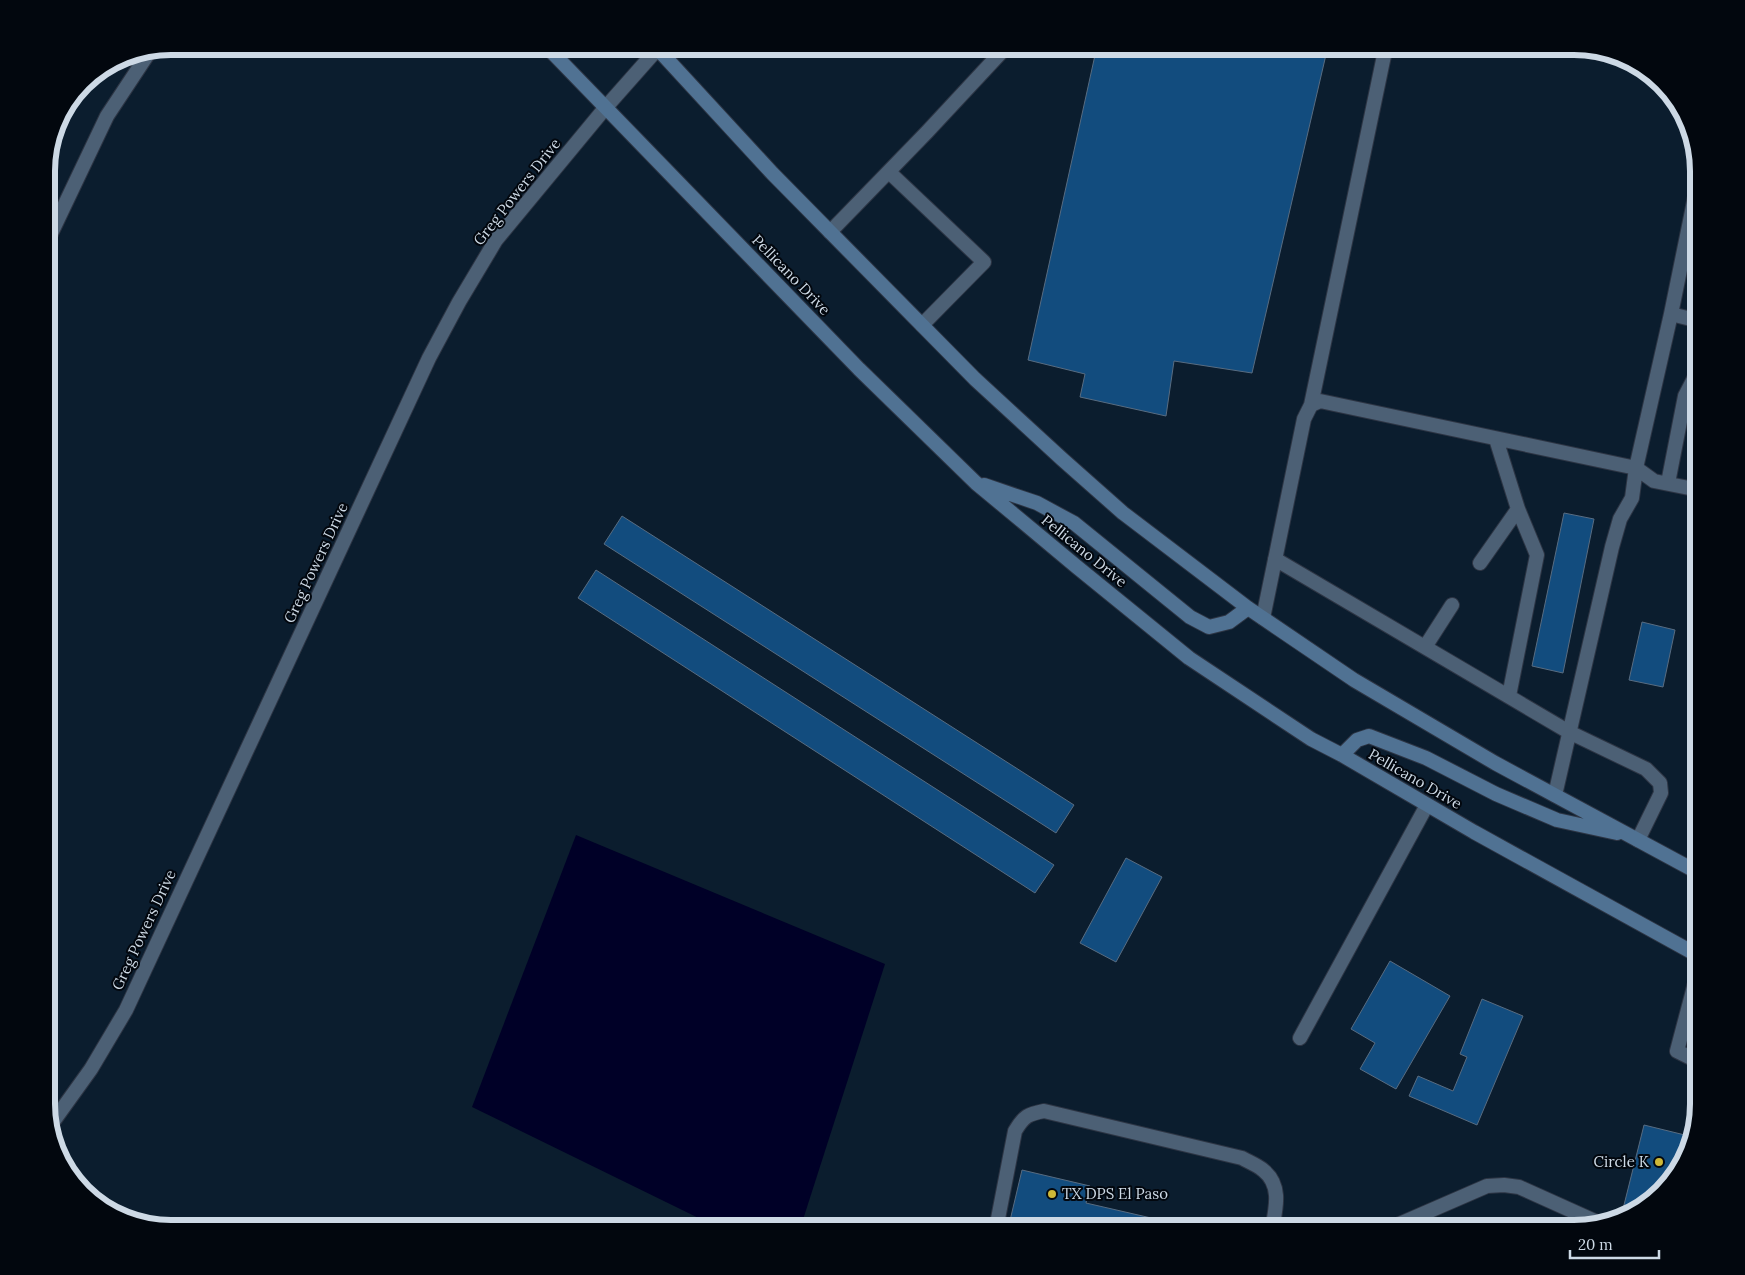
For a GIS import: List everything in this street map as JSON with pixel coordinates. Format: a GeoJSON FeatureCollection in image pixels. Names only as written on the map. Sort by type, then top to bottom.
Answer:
{"type":"FeatureCollection","features":[{"type":"Feature","properties":{"kind":"main road","name":"Pellicano Drive"},"geometry":{"type":"LineString","coordinates":[[555,55],[859,369],[976,483],[1189,658],[1311,739],[1690,951]]}},
{"type":"Feature","properties":{"kind":"main road"},"geometry":{"type":"LineString","coordinates":[[665,55],[772,173],[975,378],[1062,459],[1123,512],[1248,608],[1354,680],[1495,763],[1690,868]]}},
{"type":"Feature","properties":{"kind":"main road"},"geometry":{"type":"LineString","coordinates":[[976,483],[1037,503],[1074,523],[1190,617],[1209,627],[1229,622],[1248,608]]}},
{"type":"Feature","properties":{"kind":"main road"},"geometry":{"type":"LineString","coordinates":[[1342,755],[1356,740],[1369,736],[1426,758],[1496,794],[1557,820],[1635,838]]}},
{"type":"Feature","properties":{"kind":"street","name":"Greg Powers Drive"},"geometry":{"type":"LineString","coordinates":[[56,1118],[91,1069],[126,1010],[429,358],[459,302],[496,240],[651,55]]}},
{"type":"Feature","properties":{"kind":"street"},"geometry":{"type":"LineString","coordinates":[[830,232],[998,55]]}},
{"type":"Feature","properties":{"kind":"street"},"geometry":{"type":"LineString","coordinates":[[1263,618],[1304,420],[1311,405],[1384,55]]}},
{"type":"Feature","properties":{"kind":"street"},"geometry":{"type":"LineString","coordinates":[[55,223],[107,116],[145,58]]}},
{"type":"Feature","properties":{"kind":"street"},"geometry":{"type":"LineString","coordinates":[[888,172],[984,262],[922,325]]}},
{"type":"Feature","properties":{"kind":"street"},"geometry":{"type":"LineString","coordinates":[[1554,795],[1612,547],[1620,519],[1632,498],[1636,468],[1690,221]]}},
{"type":"Feature","properties":{"kind":"street"},"geometry":{"type":"LineString","coordinates":[[1671,314],[1690,319]]}},
{"type":"Feature","properties":{"kind":"street"},"geometry":{"type":"LineString","coordinates":[[1668,483],[1685,396],[1690,386]]}},
{"type":"Feature","properties":{"kind":"street"},"geometry":{"type":"LineString","coordinates":[[1311,405],[1320,401],[1636,468],[1654,481],[1690,488]]}},
{"type":"Feature","properties":{"kind":"street"},"geometry":{"type":"LineString","coordinates":[[1496,439],[1518,509],[1537,555],[1509,696]]}},
{"type":"Feature","properties":{"kind":"street"},"geometry":{"type":"LineString","coordinates":[[1480,563],[1518,509]]}},
{"type":"Feature","properties":{"kind":"street"},"geometry":{"type":"LineString","coordinates":[[1275,559],[1569,732],[1646,769],[1660,783],[1660,793],[1635,838]]}},
{"type":"Feature","properties":{"kind":"street"},"geometry":{"type":"LineString","coordinates":[[1425,647],[1452,605]]}},
{"type":"Feature","properties":{"kind":"street"},"geometry":{"type":"LineString","coordinates":[[1300,1038],[1427,805]]}},
{"type":"Feature","properties":{"kind":"street"},"geometry":{"type":"LineString","coordinates":[[1690,1002],[1677,1050],[1690,1057]]}},
{"type":"Feature","properties":{"kind":"street"},"geometry":{"type":"LineString","coordinates":[[998,1220],[1016,1131],[1022,1120],[1030,1114],[1044,1111],[1242,1158],[1264,1170],[1275,1185],[1277,1204],[1274,1220]]}},
{"type":"Feature","properties":{"kind":"street"},"geometry":{"type":"LineString","coordinates":[[1409,1220],[1487,1186],[1504,1185],[1519,1187],[1590,1219]]}},
{"type":"Feature","properties":{"kind":"water"},"geometry":{"type":"Polygon","coordinates":[[[576,835],[885,964],[803,1220],[703,1220],[472,1107],[576,835]]]}},
{"type":"Feature","properties":{"kind":"building"},"geometry":{"type":"Polygon","coordinates":[[[1095,55],[1326,55],[1252,373],[1174,361],[1166,416],[1080,397],[1085,374],[1028,360],[1095,55]]]}},
{"type":"Feature","properties":{"kind":"building"},"geometry":{"type":"Polygon","coordinates":[[[1564,513],[1594,519],[1563,673],[1532,666],[1564,513]]]}},
{"type":"Feature","properties":{"kind":"building"},"geometry":{"type":"Polygon","coordinates":[[[622,516],[1074,805],[1056,833],[604,544],[622,516]]]}},
{"type":"Feature","properties":{"kind":"building"},"geometry":{"type":"Polygon","coordinates":[[[596,570],[1054,865],[1035,893],[578,598],[596,570]]]}},
{"type":"Feature","properties":{"kind":"building"},"geometry":{"type":"Polygon","coordinates":[[[1642,622],[1675,630],[1663,687],[1629,680],[1642,622]]]}},
{"type":"Feature","properties":{"kind":"building"},"geometry":{"type":"Polygon","coordinates":[[[1126,858],[1162,877],[1116,962],[1080,943],[1126,858]]]}},
{"type":"Feature","properties":{"kind":"building"},"geometry":{"type":"Polygon","coordinates":[[[1390,961],[1450,996],[1396,1089],[1360,1069],[1375,1043],[1351,1029],[1390,961]]]}},
{"type":"Feature","properties":{"kind":"building"},"geometry":{"type":"Polygon","coordinates":[[[1482,999],[1523,1016],[1477,1125],[1409,1096],[1418,1076],[1453,1091],[1467,1057],[1460,1054],[1482,999]]]}},
{"type":"Feature","properties":{"kind":"building","name":"Circle K"},"geometry":{"type":"Polygon","coordinates":[[[1644,1125],[1686,1135],[1674,1162],[1656,1186],[1623,1209],[1644,1125]]]}},
{"type":"Feature","properties":{"kind":"building","name":"TX DPS El Paso"},"geometry":{"type":"Polygon","coordinates":[[[1022,1170],[1090,1186],[1086,1203],[1160,1220],[1010,1220],[1022,1170]]]}},
{"type":"Feature","properties":{"kind":"place","name":"Circle K"},"geometry":{"type":"Point","coordinates":[1659,1162]}},
{"type":"Feature","properties":{"kind":"place","name":"TX DPS El Paso"},"geometry":{"type":"Point","coordinates":[1052,1194]}}]}
